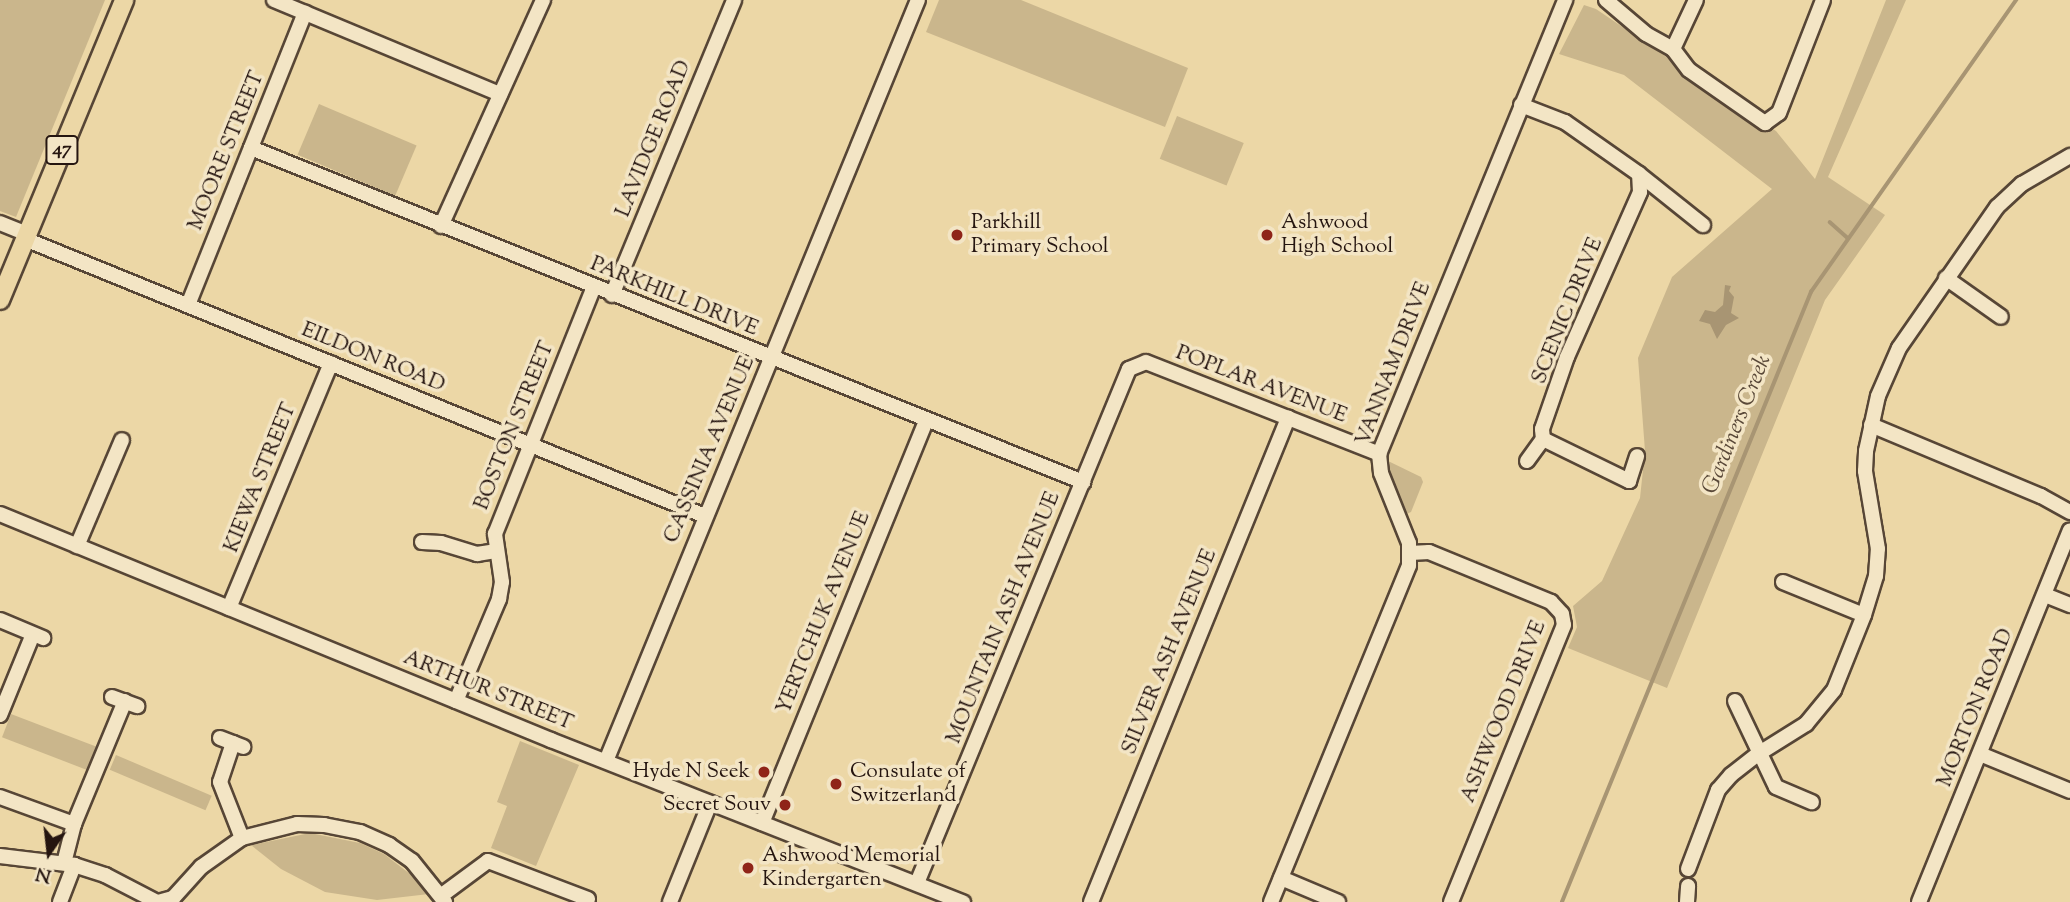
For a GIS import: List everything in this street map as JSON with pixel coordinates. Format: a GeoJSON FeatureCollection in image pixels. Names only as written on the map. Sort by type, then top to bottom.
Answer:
{"type":"FeatureCollection","features":[{"type":"Feature","properties":{"kind":"main road","name":"47"},"geometry":{"type":"LineString","coordinates":[[0,300],[124,0]]}},
{"type":"Feature","properties":{"kind":"street"},"geometry":{"type":"LineString","coordinates":[[274,0],[500,94]]}},
{"type":"Feature","properties":{"kind":"street"},"geometry":{"type":"LineString","coordinates":[[441,226],[543,0]]}},
{"type":"Feature","properties":{"kind":"street","name":"LAVIDGE ROAD"},"geometry":{"type":"LineString","coordinates":[[612,295],[734,0]]}},
{"type":"Feature","properties":{"kind":"street","name":"CASSINIA AVENUE"},"geometry":{"type":"LineString","coordinates":[[606,761],[918,0]]}},
{"type":"Feature","properties":{"kind":"street","name":"VANNAM DRIVE"},"geometry":{"type":"LineString","coordinates":[[1410,553],[1381,473],[1379,454],[1564,0]]}},
{"type":"Feature","properties":{"kind":"street"},"geometry":{"type":"LineString","coordinates":[[1606,0],[1646,34],[1673,50],[1689,70],[1765,123],[1779,113],[1823,0]]}},
{"type":"Feature","properties":{"kind":"street"},"geometry":{"type":"LineString","coordinates":[[1673,50],[1696,0]]}},
{"type":"Feature","properties":{"kind":"street","name":"MOORE STREET"},"geometry":{"type":"LineString","coordinates":[[187,305],[305,13]]}},
{"type":"Feature","properties":{"kind":"street"},"geometry":{"type":"LineString","coordinates":[[1521,105],[1565,122],[1639,174],[1703,225]]}},
{"type":"Feature","properties":{"kind":"street","name":"PARKHILL DRIVE"},"geometry":{"type":"LineString","coordinates":[[251,148],[1083,482]]}},
{"type":"Feature","properties":{"kind":"street"},"geometry":{"type":"LineString","coordinates":[[1688,869],[1717,790],[1758,754],[1806,724],[1833,690],[1864,615],[1876,576],[1878,549],[1865,471],[1870,429],[1878,396],[1893,359],[1946,278],[2005,199],[2035,175],[2070,156]]}},
{"type":"Feature","properties":{"kind":"street","name":"SCENIC DRIVE"},"geometry":{"type":"LineString","coordinates":[[1527,461],[1543,439],[1542,429],[1567,358],[1640,192],[1639,174]]}},
{"type":"Feature","properties":{"kind":"street","name":"EILDON ROAD"},"geometry":{"type":"LineString","coordinates":[[0,223],[187,305],[705,516]]}},
{"type":"Feature","properties":{"kind":"street"},"geometry":{"type":"LineString","coordinates":[[1946,278],[2001,317]]}},
{"type":"Feature","properties":{"kind":"street","name":"BOSTON STREET"},"geometry":{"type":"LineString","coordinates":[[456,701],[499,599],[502,582],[495,534],[594,287]]}},
{"type":"Feature","properties":{"kind":"street","name":"POPLAR AVENUE"},"geometry":{"type":"LineString","coordinates":[[1129,369],[1146,362],[1379,454]]}},
{"type":"Feature","properties":{"kind":"street","name":"KIEWA STREET"},"geometry":{"type":"LineString","coordinates":[[229,608],[331,363]]}},
{"type":"Feature","properties":{"kind":"street","name":"MOUNTAIN ASH AVENUE"},"geometry":{"type":"LineString","coordinates":[[917,883],[1129,369]]}},
{"type":"Feature","properties":{"kind":"street","name":"SILVER ASH AVENUE"},"geometry":{"type":"LineString","coordinates":[[1091,902],[1287,418]]}},
{"type":"Feature","properties":{"kind":"street","name":"YERTCHUK AVENUE"},"geometry":{"type":"LineString","coordinates":[[762,823],[926,421]]}},
{"type":"Feature","properties":{"kind":"street"},"geometry":{"type":"LineString","coordinates":[[1870,429],[1907,441],[2041,496],[2070,512]]}},
{"type":"Feature","properties":{"kind":"street"},"geometry":{"type":"LineString","coordinates":[[1543,439],[1629,481],[1637,456]]}},
{"type":"Feature","properties":{"kind":"street"},"geometry":{"type":"LineString","coordinates":[[78,546],[122,440]]}},
{"type":"Feature","properties":{"kind":"street"},"geometry":{"type":"LineString","coordinates":[[2041,496],[2070,504]]}},
{"type":"Feature","properties":{"kind":"street","name":"ARTHUR STREET"},"geometry":{"type":"LineString","coordinates":[[0,514],[456,701],[962,902]]}},
{"type":"Feature","properties":{"kind":"street","name":"MORTON ROAD"},"geometry":{"type":"LineString","coordinates":[[1919,902],[2070,530]]}},
{"type":"Feature","properties":{"kind":"street"},"geometry":{"type":"LineString","coordinates":[[422,542],[441,543],[477,554],[497,551]]}},
{"type":"Feature","properties":{"kind":"street","name":"ASHWOOD DRIVE"},"geometry":{"type":"LineString","coordinates":[[1410,553],[1429,552],[1551,602],[1562,614],[1564,625],[1451,902]]}},
{"type":"Feature","properties":{"kind":"street"},"geometry":{"type":"LineString","coordinates":[[1271,902],[1409,565],[1410,553]]}},
{"type":"Feature","properties":{"kind":"street"},"geometry":{"type":"LineString","coordinates":[[1783,582],[1864,615]]}},
{"type":"Feature","properties":{"kind":"street"},"geometry":{"type":"LineString","coordinates":[[2045,595],[2070,605]]}},
{"type":"Feature","properties":{"kind":"street"},"geometry":{"type":"LineString","coordinates":[[0,620],[38,636],[0,715]]}},
{"type":"Feature","properties":{"kind":"street"},"geometry":{"type":"LineString","coordinates":[[60,902],[69,864],[74,824],[125,701]]}},
{"type":"Feature","properties":{"kind":"street"},"geometry":{"type":"LineString","coordinates":[[1735,701],[1776,787],[1812,802]]}},
{"type":"Feature","properties":{"kind":"street"},"geometry":{"type":"LineString","coordinates":[[232,743],[219,782],[242,838]]}},
{"type":"Feature","properties":{"kind":"street"},"geometry":{"type":"LineString","coordinates":[[1980,754],[2070,791]]}},
{"type":"Feature","properties":{"kind":"street"},"geometry":{"type":"LineString","coordinates":[[0,797],[74,824]]}},
{"type":"Feature","properties":{"kind":"street"},"geometry":{"type":"LineString","coordinates":[[670,902],[710,803]]}},
{"type":"Feature","properties":{"kind":"street"},"geometry":{"type":"LineString","coordinates":[[0,856],[69,864],[105,875],[130,896],[158,902],[173,898],[201,867],[242,838],[297,824],[324,825],[360,832],[388,845],[412,861],[443,898],[488,860],[590,896]]}},
{"type":"Feature","properties":{"kind":"street"},"geometry":{"type":"LineString","coordinates":[[1281,878],[1338,902]]}},
{"type":"Feature","properties":{"kind":"street"},"geometry":{"type":"LineString","coordinates":[[1687,902],[1688,886]]}},
{"type":"Feature","properties":{"kind":"shaded area"},"geometry":{"type":"Polygon","coordinates":[[[0,0],[105,0],[16,217],[0,211],[0,0]]]}},
{"type":"Feature","properties":{"kind":"shaded area"},"geometry":{"type":"Polygon","coordinates":[[[939,0],[1021,0],[1188,68],[1165,127],[926,32],[939,0]]]}},
{"type":"Feature","properties":{"kind":"shaded area"},"geometry":{"type":"Polygon","coordinates":[[[1886,0],[1906,0],[1828,177],[1885,215],[1825,300],[1667,688],[1568,648],[1577,627],[1573,606],[1602,581],[1640,498],[1645,451],[1638,358],[1672,277],[1772,189],[1624,75],[1559,54],[1584,5],[1596,9],[1776,131],[1815,179],[1886,0]]]}},
{"type":"Feature","properties":{"kind":"shaded area"},"geometry":{"type":"Polygon","coordinates":[[[319,104],[417,145],[395,196],[298,155],[319,104]]]}},
{"type":"Feature","properties":{"kind":"shaded area"},"geometry":{"type":"Polygon","coordinates":[[[1177,116],[1244,143],[1227,186],[1160,159],[1177,116]]]}},
{"type":"Feature","properties":{"kind":"shaded area"},"geometry":{"type":"Polygon","coordinates":[[[1725,285],[1731,286],[1729,291],[1734,297],[1731,313],[1739,318],[1726,325],[1717,339],[1710,324],[1699,321],[1705,310],[1715,312],[1723,305],[1725,285]]]}},
{"type":"Feature","properties":{"kind":"shaded area"},"geometry":{"type":"Polygon","coordinates":[[[1386,460],[1421,477],[1423,482],[1411,512],[1404,515],[1386,472],[1386,460]]]}},
{"type":"Feature","properties":{"kind":"shaded area"},"geometry":{"type":"Polygon","coordinates":[[[11,714],[96,747],[87,770],[2,737],[11,714]]]}},
{"type":"Feature","properties":{"kind":"shaded area"},"geometry":{"type":"Polygon","coordinates":[[[520,741],[579,765],[536,866],[491,848],[507,806],[497,802],[520,741]]]}},
{"type":"Feature","properties":{"kind":"shaded area"},"geometry":{"type":"Polygon","coordinates":[[[116,755],[212,796],[205,810],[110,770],[116,755]]]}},
{"type":"Feature","properties":{"kind":"shaded area"},"geometry":{"type":"Polygon","coordinates":[[[310,833],[360,843],[384,854],[414,877],[429,894],[377,900],[325,892],[281,869],[251,845],[310,833]]]}},
{"type":"Feature","properties":{"kind":"waterway","name":"Gardiners Creek"},"geometry":{"type":"LineString","coordinates":[[1562,902],[1811,292],[2016,0]]}},
{"type":"Feature","properties":{"kind":"waterway"},"geometry":{"type":"LineString","coordinates":[[1830,222],[1848,238]]}},
{"type":"Feature","properties":{"kind":"place","name":"Parkhill Primary School"},"geometry":{"type":"Point","coordinates":[957,235]}},
{"type":"Feature","properties":{"kind":"place","name":"Ashwood High School"},"geometry":{"type":"Point","coordinates":[1267,235]}},
{"type":"Feature","properties":{"kind":"place","name":"Hyde N Seek"},"geometry":{"type":"Point","coordinates":[764,772]}},
{"type":"Feature","properties":{"kind":"place","name":"Consulate of Switzerland"},"geometry":{"type":"Point","coordinates":[836,784]}},
{"type":"Feature","properties":{"kind":"place","name":"Secret Souv"},"geometry":{"type":"Point","coordinates":[785,805]}},
{"type":"Feature","properties":{"kind":"place","name":"Ashwood Memorial Kindergarten"},"geometry":{"type":"Point","coordinates":[748,868]}}]}
